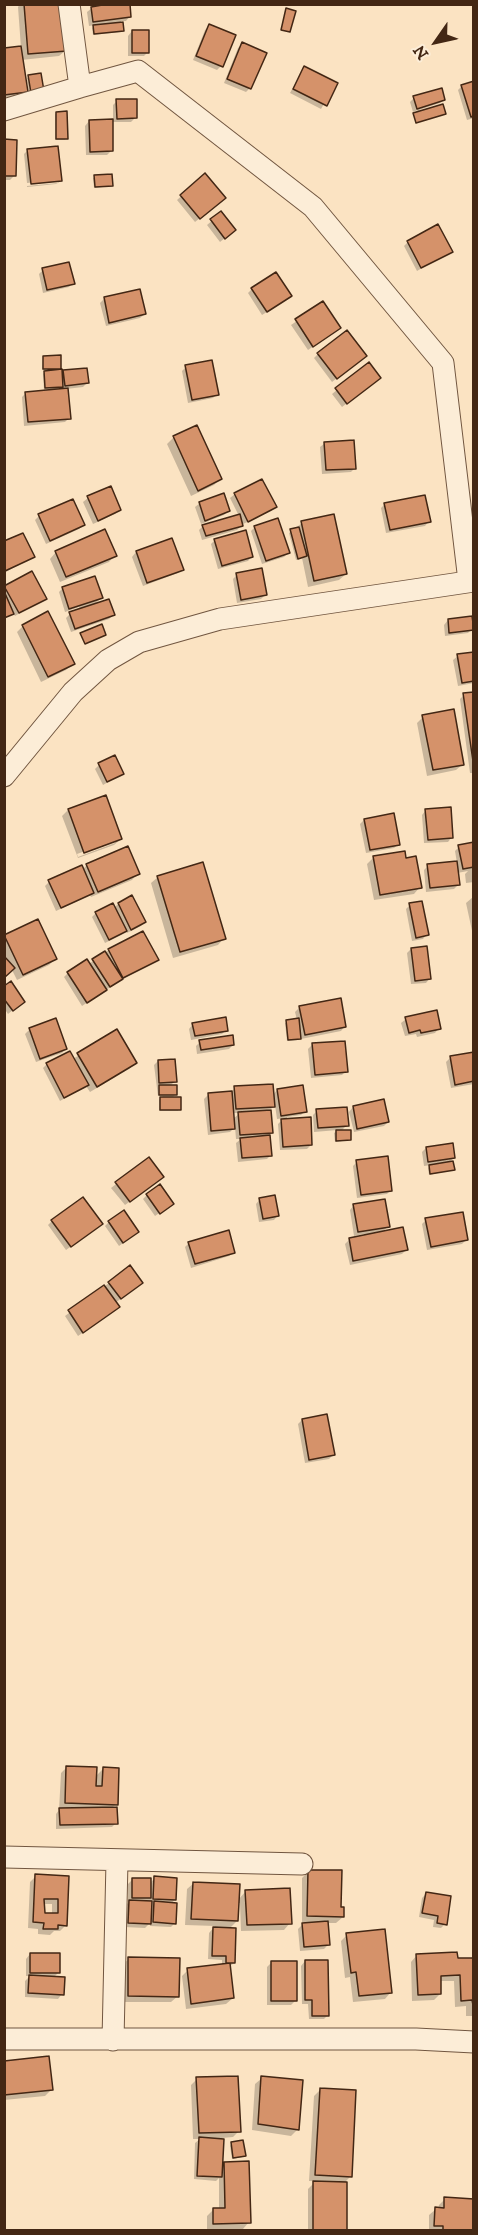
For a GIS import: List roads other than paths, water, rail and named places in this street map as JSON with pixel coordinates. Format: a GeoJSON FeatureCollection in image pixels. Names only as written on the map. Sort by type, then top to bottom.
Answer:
{"type":"FeatureCollection","features":[{"type":"Feature","properties":{"kind":"street"},"geometry":{"type":"LineString","coordinates":[[69,4],[80,87]]}},
{"type":"Feature","properties":{"kind":"street"},"geometry":{"type":"LineString","coordinates":[[4,110],[138,71],[313,207],[443,363],[471,581],[220,619],[139,642],[108,660],[73,692],[4,776]]}},
{"type":"Feature","properties":{"kind":"street"},"geometry":{"type":"LineString","coordinates":[[4,1857],[302,1864]]}},
{"type":"Feature","properties":{"kind":"street"},"geometry":{"type":"LineString","coordinates":[[113,2040],[117,1861]]}},
{"type":"Feature","properties":{"kind":"street"},"geometry":{"type":"LineString","coordinates":[[4,2039],[416,2039],[474,2042]]}}]}
